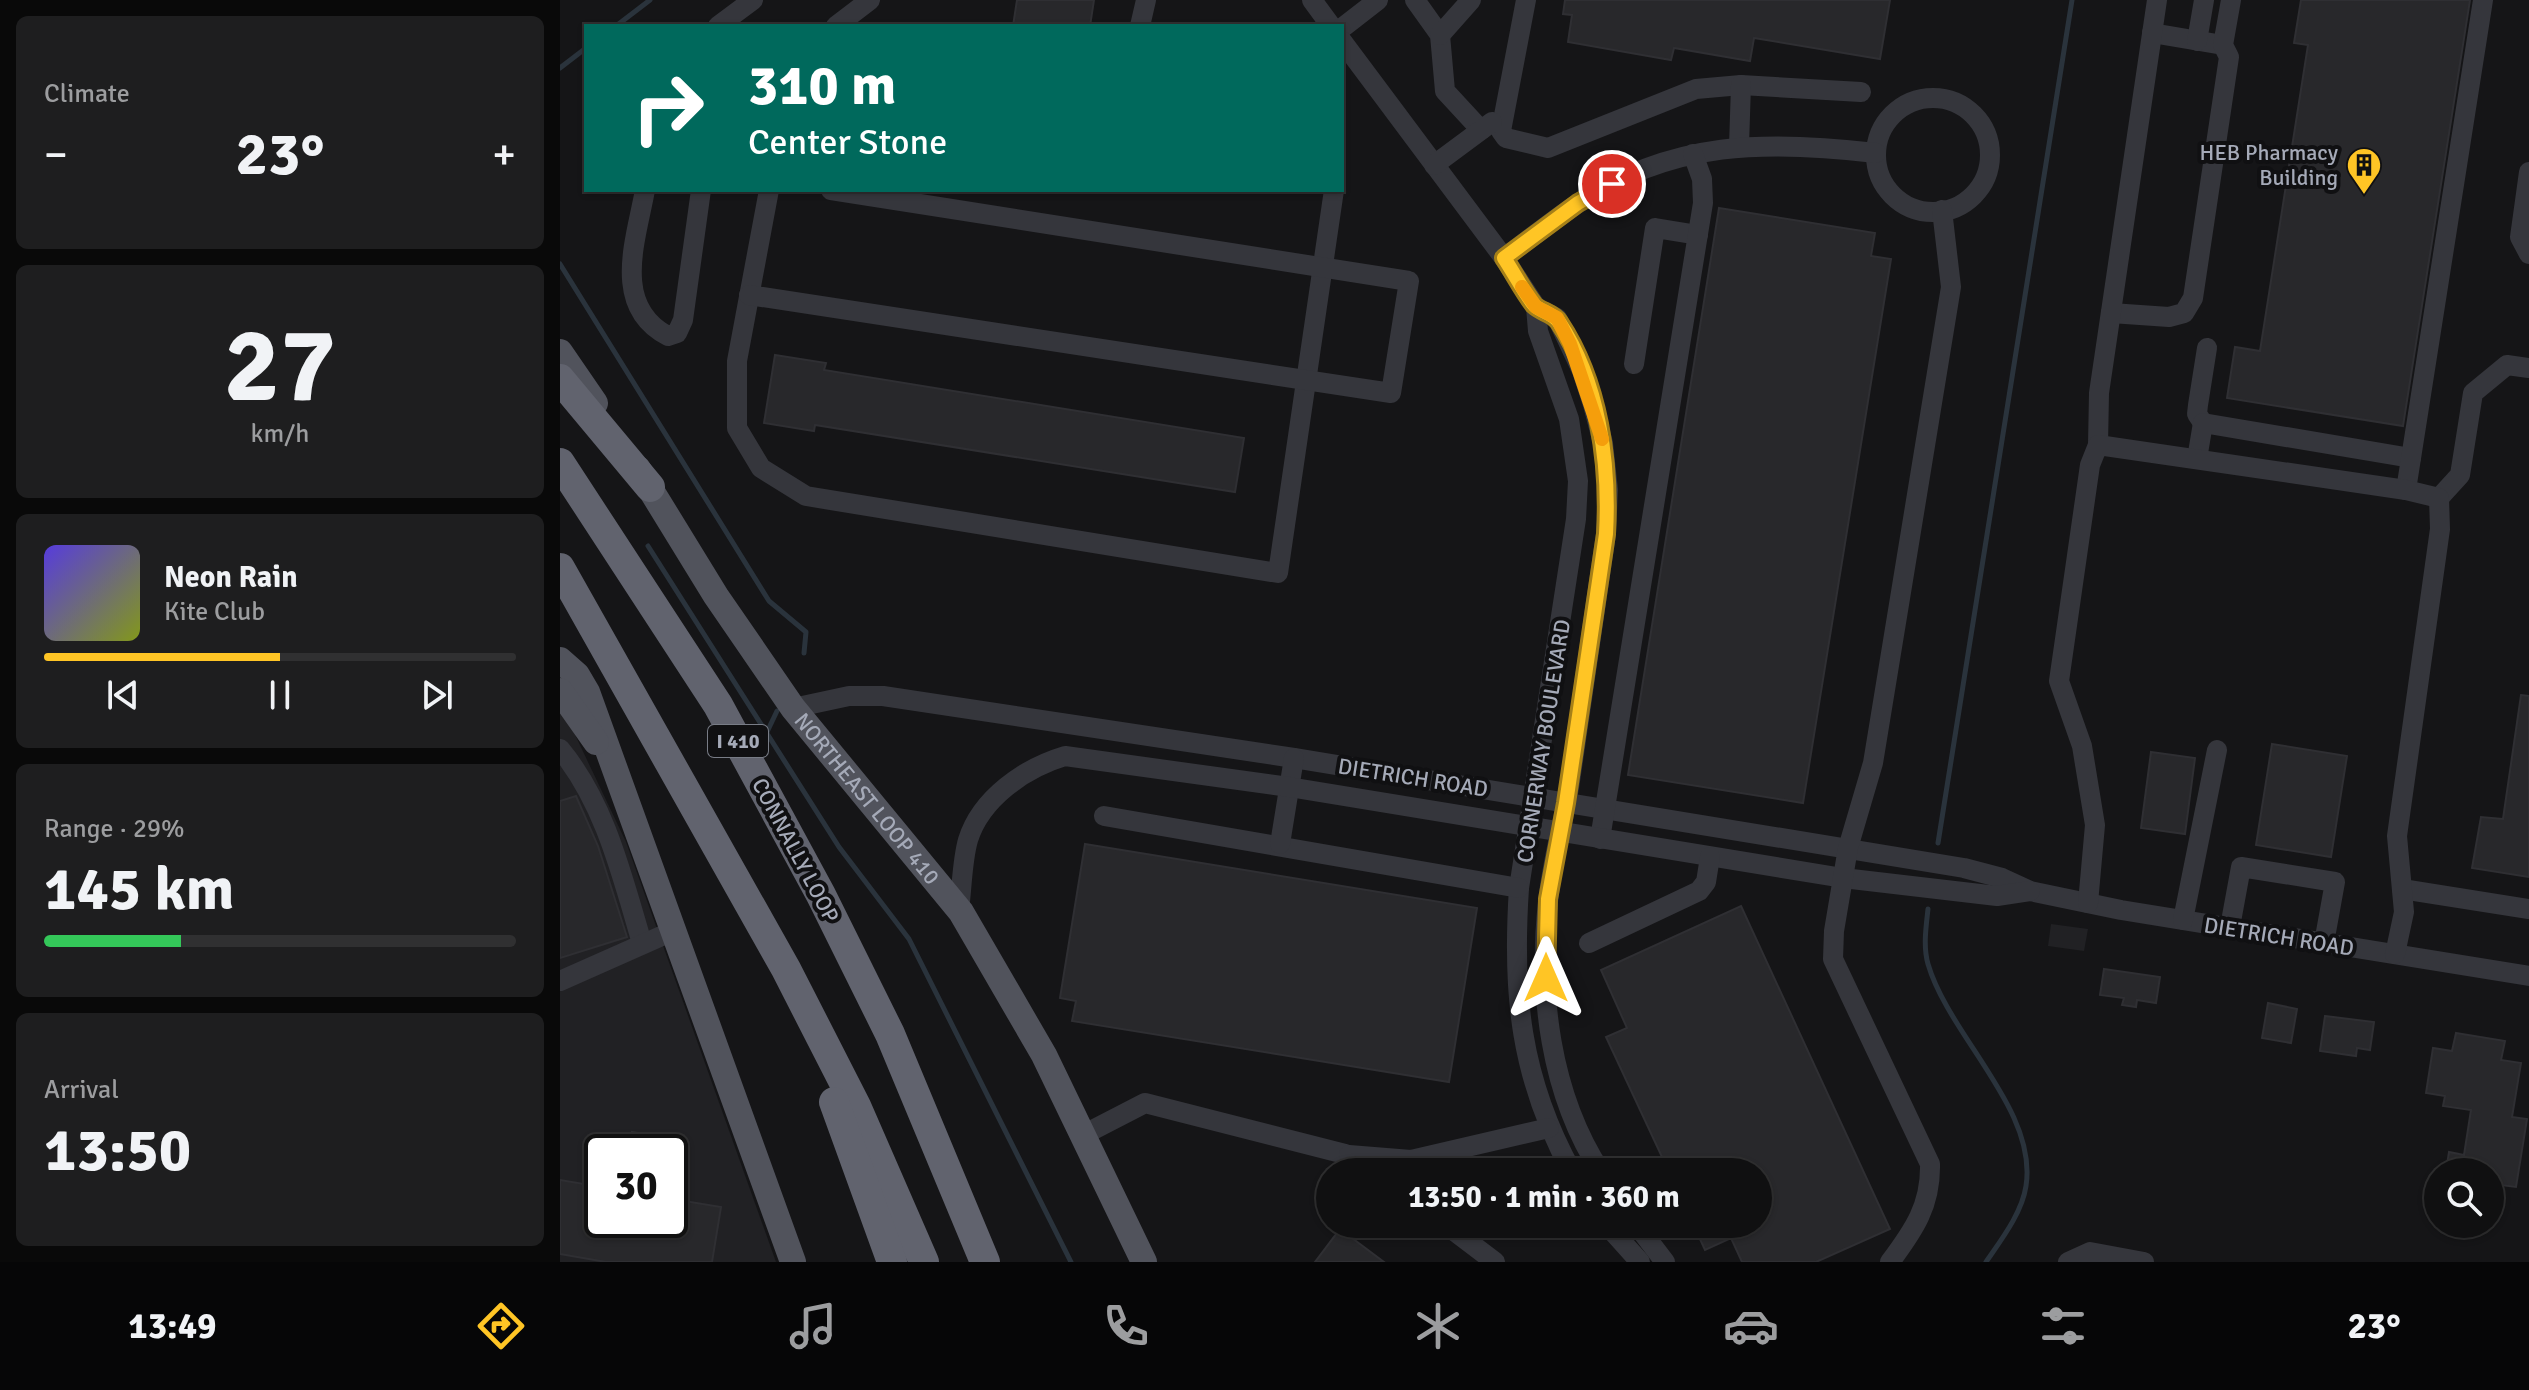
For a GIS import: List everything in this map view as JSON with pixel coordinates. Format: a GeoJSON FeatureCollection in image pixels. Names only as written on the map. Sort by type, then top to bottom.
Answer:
{"type":"FeatureCollection","features":[{"type":"Feature","properties":{"kind":"highway"},"geometry":{"type":"LineString","coordinates":[[560,379],[650,487]]}},
{"type":"Feature","properties":{"kind":"highway","name":"CONNALLY LOOP"},"geometry":{"type":"LineString","coordinates":[[560,463],[718,705],[821,895],[890,1034],[985,1262]]}},
{"type":"Feature","properties":{"kind":"highway"},"geometry":{"type":"LineString","coordinates":[[560,568],[786,969],[856,1106],[924,1262]]}},
{"type":"Feature","properties":{"kind":"highway"},"geometry":{"type":"LineString","coordinates":[[786,969],[892,1262]]}},
{"type":"Feature","properties":{"kind":"highway"},"geometry":{"type":"LineString","coordinates":[[890,1034],[1005,1262]]}},
{"type":"Feature","properties":{"kind":"main road","name":"NORTHEAST LOOP 410"},"geometry":{"type":"LineString","coordinates":[[560,352],[650,487],[716,596],[793,708],[959,910],[1044,1055],[1144,1262]]}},
{"type":"Feature","properties":{"kind":"main road"},"geometry":{"type":"LineString","coordinates":[[560,660],[577,675],[587,692],[793,1262]]}},
{"type":"Feature","properties":{"kind":"main road"},"geometry":{"type":"LineString","coordinates":[[560,691],[613,768]]}},
{"type":"Feature","properties":{"kind":"street"},"geometry":{"type":"LineString","coordinates":[[726,23],[753,0]]}},
{"type":"Feature","properties":{"kind":"street"},"geometry":{"type":"LineString","coordinates":[[839,24],[870,0]]}},
{"type":"Feature","properties":{"kind":"street"},"geometry":{"type":"LineString","coordinates":[[1140,24],[1146,0]]}},
{"type":"Feature","properties":{"kind":"street"},"geometry":{"type":"LineString","coordinates":[[1312,0],[1330,24]]}},
{"type":"Feature","properties":{"kind":"street"},"geometry":{"type":"LineString","coordinates":[[1344,26],[1378,0]]}},
{"type":"Feature","properties":{"kind":"street"},"geometry":{"type":"LineString","coordinates":[[1415,0],[1440,35],[1445,91],[1481,130]]}},
{"type":"Feature","properties":{"kind":"street"},"geometry":{"type":"LineString","coordinates":[[1440,35],[1471,0]]}},
{"type":"Feature","properties":{"kind":"street"},"geometry":{"type":"LineString","coordinates":[[1526,0],[1501,131],[1506,138],[1548,148],[1696,89],[1741,85],[1861,92]]}},
{"type":"Feature","properties":{"kind":"street"},"geometry":{"type":"LineString","coordinates":[[2088,903],[2095,825],[2082,746],[2059,681],[2090,465],[2098,445],[2099,393],[2157,0]]}},
{"type":"Feature","properties":{"kind":"street"},"geometry":{"type":"LineString","coordinates":[[2197,41],[2204,0]]}},
{"type":"Feature","properties":{"kind":"street"},"geometry":{"type":"LineString","coordinates":[[2111,313],[2169,317],[2184,313],[2193,298],[2229,57],[2223,45],[2231,0]]}},
{"type":"Feature","properties":{"kind":"street"},"geometry":{"type":"LineString","coordinates":[[2406,490],[2483,0]]}},
{"type":"Feature","properties":{"kind":"street"},"geometry":{"type":"LineString","coordinates":[[2152,33],[2223,45]]}},
{"type":"Feature","properties":{"kind":"street","name":"CORNERWAY BOULEVARD"},"geometry":{"type":"LineString","coordinates":[[1344,44],[1504,258],[1536,307],[1538,331],[1569,419],[1578,481],[1575,533],[1519,888],[1517,998],[1525,1056],[1549,1128],[1565,1158]]}},
{"type":"Feature","properties":{"kind":"street"},"geometry":{"type":"LineString","coordinates":[[1739,146],[1741,85]]}},
{"type":"Feature","properties":{"kind":"street"},"geometry":{"type":"LineString","coordinates":[[1924,98],[1944,98],[1963,105],[1978,118],[1987,136],[1991,155],[1988,173],[1966,201],[1942,210],[1914,209],[1898,200],[1886,187],[1878,171],[1876,153],[1880,134],[1890,117],[1906,104],[1924,98]]}},
{"type":"Feature","properties":{"kind":"street"},"geometry":{"type":"LineString","coordinates":[[1434,165],[1505,112]]}},
{"type":"Feature","properties":{"kind":"street"},"geometry":{"type":"LineString","coordinates":[[1504,258],[1578,203],[1612,184],[1693,154],[1739,146],[1798,144],[1876,153]]}},
{"type":"Feature","properties":{"kind":"street"},"geometry":{"type":"LineString","coordinates":[[1600,839],[1703,203],[1702,179],[1693,154]]}},
{"type":"Feature","properties":{"kind":"street"},"geometry":{"type":"LineString","coordinates":[[2529,172],[2520,237],[2529,254]]}},
{"type":"Feature","properties":{"kind":"street"},"geometry":{"type":"LineString","coordinates":[[645,192],[629,276],[632,293],[656,329],[668,336],[677,333],[683,320],[701,192]]}},
{"type":"Feature","properties":{"kind":"street"},"geometry":{"type":"LineString","coordinates":[[769,192],[737,361],[737,428],[761,468],[806,496],[1278,573],[1334,192]]}},
{"type":"Feature","properties":{"kind":"street"},"geometry":{"type":"LineString","coordinates":[[749,295],[1391,393],[1409,281],[844,192]]}},
{"type":"Feature","properties":{"kind":"street"},"geometry":{"type":"LineString","coordinates":[[1890,1262],[1919,1223],[1928,1196],[1930,1164],[1833,959],[1848,848],[1873,763],[1951,287],[1942,210]]}},
{"type":"Feature","properties":{"kind":"street"},"geometry":{"type":"LineString","coordinates":[[1634,364],[1655,228],[1698,235]]}},
{"type":"Feature","properties":{"kind":"street","name":"CORNERWAY BOULEVARD"},"geometry":{"type":"LineString","coordinates":[[1536,307],[1557,318],[1582,371],[1603,443],[1608,490],[1606,534],[1566,803],[1548,899],[1546,978],[1549,1028],[1562,1084],[1577,1126],[1594,1158]]}},
{"type":"Feature","properties":{"kind":"street"},"geometry":{"type":"LineString","coordinates":[[2197,459],[2203,423],[2197,414],[2207,348]]}},
{"type":"Feature","properties":{"kind":"street"},"geometry":{"type":"LineString","coordinates":[[2395,954],[2404,912],[2397,836],[2440,529],[2439,498],[2460,475],[2473,393],[2507,365],[2529,368]]}},
{"type":"Feature","properties":{"kind":"street"},"geometry":{"type":"LineString","coordinates":[[2203,423],[2411,458]]}},
{"type":"Feature","properties":{"kind":"street"},"geometry":{"type":"LineString","coordinates":[[2098,445],[2406,490],[2439,498]]}},
{"type":"Feature","properties":{"kind":"street","name":"DIETRICH ROAD"},"geometry":{"type":"LineString","coordinates":[[793,708],[849,696],[883,696],[1294,758],[1964,868],[2002,878],[2030,891],[2088,903],[2529,976]]}},
{"type":"Feature","properties":{"kind":"street"},"geometry":{"type":"LineString","coordinates":[[1065,756],[1068,724]]}},
{"type":"Feature","properties":{"kind":"street"},"geometry":{"type":"LineString","coordinates":[[560,749],[587,787],[618,863],[642,943]]}},
{"type":"Feature","properties":{"kind":"street"},"geometry":{"type":"LineString","coordinates":[[2183,920],[2217,750]]}},
{"type":"Feature","properties":{"kind":"street","name":"DIETRICH ROAD"},"geometry":{"type":"LineString","coordinates":[[959,910],[968,839],[995,798],[1022,774],[1042,763],[1065,756],[1289,787],[1843,878],[1997,896],[2030,891]]}},
{"type":"Feature","properties":{"kind":"street"},"geometry":{"type":"LineString","coordinates":[[1280,844],[1294,758]]}},
{"type":"Feature","properties":{"kind":"street"},"geometry":{"type":"LineString","coordinates":[[587,787],[613,768]]}},
{"type":"Feature","properties":{"kind":"street"},"geometry":{"type":"LineString","coordinates":[[1104,816],[1280,844],[1519,888]]}},
{"type":"Feature","properties":{"kind":"street"},"geometry":{"type":"LineString","coordinates":[[1589,943],[1699,891],[1706,882],[1710,857]]}},
{"type":"Feature","properties":{"kind":"street"},"geometry":{"type":"LineString","coordinates":[[2230,927],[2241,867],[2335,882],[2324,943]]}},
{"type":"Feature","properties":{"kind":"street"},"geometry":{"type":"LineString","coordinates":[[2402,889],[2529,909]]}},
{"type":"Feature","properties":{"kind":"street"},"geometry":{"type":"LineString","coordinates":[[560,981],[675,930]]}},
{"type":"Feature","properties":{"kind":"street"},"geometry":{"type":"LineString","coordinates":[[1083,1135],[1145,1103],[1345,1154],[1411,1160],[1549,1128]]}},
{"type":"Feature","properties":{"kind":"street"},"geometry":{"type":"LineString","coordinates":[[1345,1154],[1351,1158]]}},
{"type":"Feature","properties":{"kind":"street"},"geometry":{"type":"LineString","coordinates":[[1463,1238],[1495,1262]]}},
{"type":"Feature","properties":{"kind":"street"},"geometry":{"type":"LineString","coordinates":[[1619,1238],[1640,1262]]}},
{"type":"Feature","properties":{"kind":"street"},"geometry":{"type":"LineString","coordinates":[[1647,1238],[1665,1262]]}},
{"type":"Feature","properties":{"kind":"street"},"geometry":{"type":"LineString","coordinates":[[2068,1262],[2090,1252],[2144,1262]]}},
{"type":"Feature","properties":{"kind":"shaded area"},"geometry":{"type":"Polygon","coordinates":[[[560,703],[626,842],[776,1262],[560,1262],[560,703]]]}},
{"type":"Feature","properties":{"kind":"shaded area"},"geometry":{"type":"Polygon","coordinates":[[[2051,924],[2088,929],[2084,951],[2048,946],[2051,924]]]}},
{"type":"Feature","properties":{"kind":"building"},"geometry":{"type":"Polygon","coordinates":[[[1017,0],[1094,0],[1090,24],[1013,24],[1017,0]]]}},
{"type":"Feature","properties":{"kind":"building"},"geometry":{"type":"Polygon","coordinates":[[[1565,0],[1890,0],[1880,59],[1754,38],[1750,61],[1674,48],[1671,60],[1568,42],[1572,15],[1563,14],[1565,0]]]}},
{"type":"Feature","properties":{"kind":"building","name":"HEB Pharmacy Building"},"geometry":{"type":"Polygon","coordinates":[[[2301,0],[2470,0],[2403,426],[2227,398],[2235,347],[2260,351],[2308,45],[2294,43],[2301,0]]]}},
{"type":"Feature","properties":{"kind":"building"},"geometry":{"type":"Polygon","coordinates":[[[1719,208],[1875,233],[1871,256],[1891,259],[1803,803],[1628,775],[1719,208]]]}},
{"type":"Feature","properties":{"kind":"building"},"geometry":{"type":"Polygon","coordinates":[[[775,355],[826,363],[824,370],[1244,438],[1235,492],[815,425],[814,431],[764,423],[775,355]]]}},
{"type":"Feature","properties":{"kind":"building"},"geometry":{"type":"Polygon","coordinates":[[[2521,695],[2529,696],[2529,877],[2472,868],[2481,817],[2503,819],[2521,695]]]}},
{"type":"Feature","properties":{"kind":"building"},"geometry":{"type":"Polygon","coordinates":[[[2272,744],[2347,756],[2331,857],[2256,845],[2272,744]]]}},
{"type":"Feature","properties":{"kind":"building"},"geometry":{"type":"Polygon","coordinates":[[[2151,752],[2195,758],[2185,834],[2141,828],[2151,752]]]}},
{"type":"Feature","properties":{"kind":"building"},"geometry":{"type":"Polygon","coordinates":[[[576,796],[598,846],[627,937],[560,958],[560,801],[576,796]]]}},
{"type":"Feature","properties":{"kind":"building"},"geometry":{"type":"Polygon","coordinates":[[[1085,844],[1477,908],[1449,1082],[1072,1021],[1076,1001],[1060,998],[1085,844]]]}},
{"type":"Feature","properties":{"kind":"building"},"geometry":{"type":"Polygon","coordinates":[[[1741,906],[1890,1229],[1816,1262],[1742,1262],[1731,1238],[1772,1238],[1772,1158],[1662,1158],[1606,1037],[1627,1028],[1601,970],[1741,906]]]}},
{"type":"Feature","properties":{"kind":"building"},"geometry":{"type":"Polygon","coordinates":[[[2104,969],[2160,977],[2156,1003],[2137,1000],[2136,1007],[2122,1005],[2124,998],[2100,995],[2104,969]]]}},
{"type":"Feature","properties":{"kind":"building"},"geometry":{"type":"Polygon","coordinates":[[[2268,1003],[2297,1009],[2291,1043],[2262,1038],[2268,1003]]]}},
{"type":"Feature","properties":{"kind":"building"},"geometry":{"type":"Polygon","coordinates":[[[2325,1016],[2374,1022],[2370,1050],[2357,1048],[2356,1056],[2320,1051],[2325,1016]]]}},
{"type":"Feature","properties":{"kind":"building"},"geometry":{"type":"Polygon","coordinates":[[[2456,1033],[2505,1041],[2501,1060],[2521,1063],[2512,1117],[2527,1119],[2516,1187],[2504,1185],[2504,1158],[2448,1158],[2449,1152],[2464,1155],[2471,1110],[2443,1106],[2445,1096],[2426,1093],[2433,1048],[2452,1051],[2456,1033]]]}},
{"type":"Feature","properties":{"kind":"building"},"geometry":{"type":"Polygon","coordinates":[[[560,1180],[584,1184],[584,1238],[688,1238],[688,1202],[721,1207],[712,1262],[606,1262],[560,1254],[560,1180]]]}},
{"type":"Feature","properties":{"kind":"building"},"geometry":{"type":"Polygon","coordinates":[[[1333,1238],[1352,1238],[1384,1262],[1315,1262],[1333,1238]]]}},
{"type":"Feature","properties":{"kind":"building"},"geometry":{"type":"Polygon","coordinates":[[[1699,1238],[1731,1238],[1705,1250],[1699,1238]]]}},
{"type":"Feature","properties":{"kind":"waterway"},"geometry":{"type":"LineString","coordinates":[[619,24],[650,0]]}},
{"type":"Feature","properties":{"kind":"waterway"},"geometry":{"type":"LineString","coordinates":[[1938,843],[2072,0]]}},
{"type":"Feature","properties":{"kind":"waterway"},"geometry":{"type":"LineString","coordinates":[[560,68],[584,50]]}},
{"type":"Feature","properties":{"kind":"waterway"},"geometry":{"type":"LineString","coordinates":[[560,264],[769,601],[806,632],[804,653]]}},
{"type":"Feature","properties":{"kind":"waterway"},"geometry":{"type":"LineString","coordinates":[[648,546],[839,847],[909,939],[1071,1262]]}},
{"type":"Feature","properties":{"kind":"waterway"},"geometry":{"type":"LineString","coordinates":[[767,732],[777,711]]}},
{"type":"Feature","properties":{"kind":"waterway"},"geometry":{"type":"LineString","coordinates":[[1928,909],[1925,944],[1928,964],[1954,1018],[2006,1101],[2019,1129],[2026,1158],[2024,1196],[2010,1226],[1986,1262]]}},
{"type":"Feature","properties":{"kind":"slow traffic"},"geometry":{"type":"LineString","coordinates":[[1522,287],[1536,307],[1557,318],[1582,371],[1602,439]]}},
{"type":"Feature","properties":{"kind":"place","name":"HEB Pharmacy Building"},"geometry":{"type":"Point","coordinates":[2364,196]}},
{"type":"Feature","properties":{"kind":"route"},"geometry":{"type":"LineString","coordinates":[[1546,978],[1548,899],[1566,803],[1606,534],[1608,490],[1603,443],[1582,371],[1570,344],[1557,318],[1536,307],[1504,258],[1578,203],[1612,184]]}}]}
